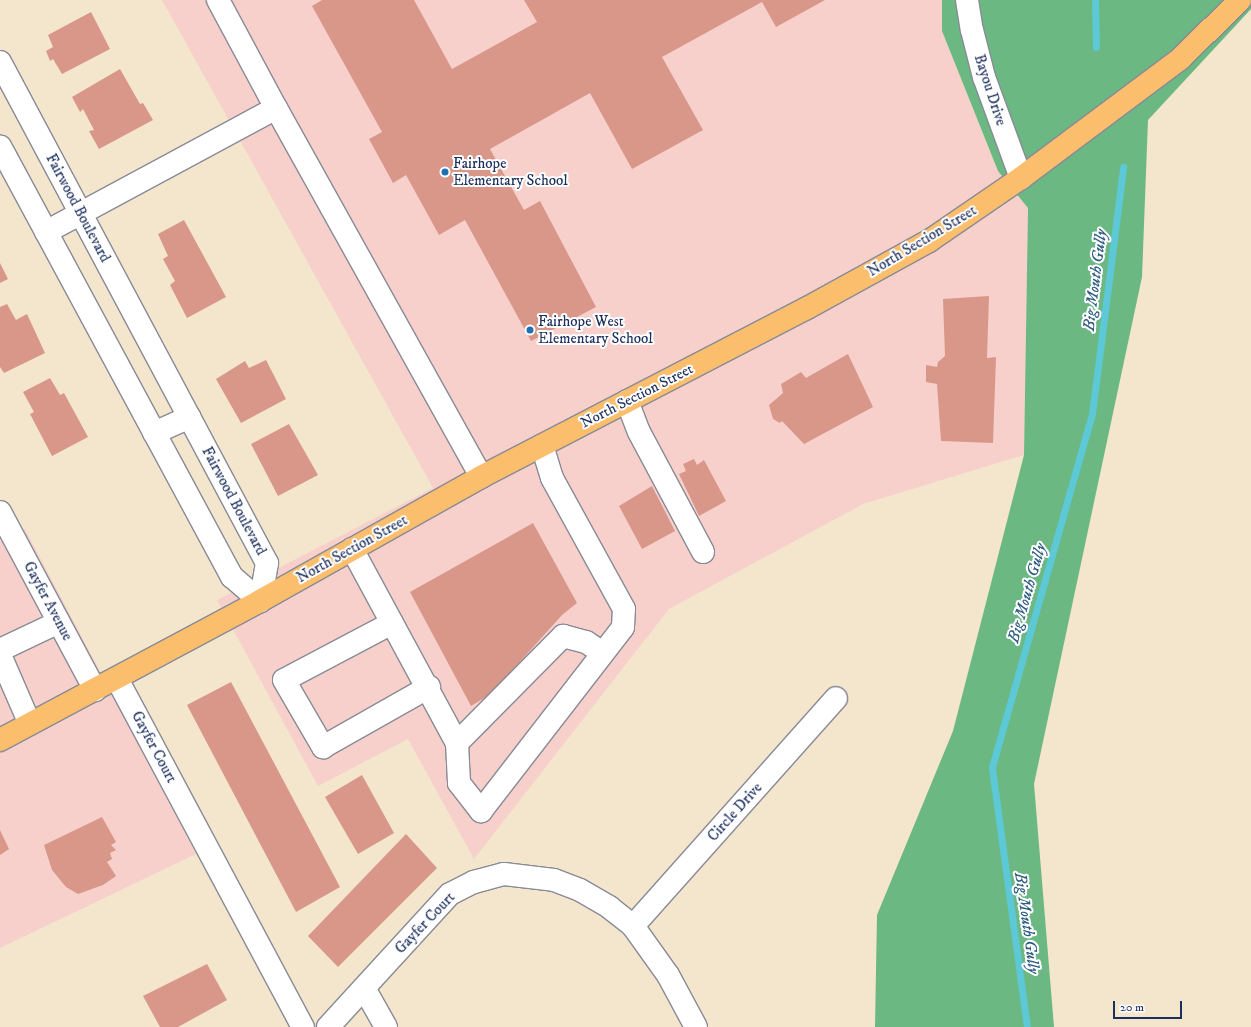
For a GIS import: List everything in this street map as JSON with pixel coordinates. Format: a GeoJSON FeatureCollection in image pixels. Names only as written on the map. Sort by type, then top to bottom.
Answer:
{"type":"FeatureCollection","features":[{"type":"Feature","properties":{"kind":"main road","name":"North Section Street"},"geometry":{"type":"LineString","coordinates":[[0,740],[117,679],[260,601],[480,477],[808,308],[929,241],[1021,178],[1180,59],[1240,0]]}},
{"type":"Feature","properties":{"kind":"street"},"geometry":{"type":"LineString","coordinates":[[218,0],[480,477]]}},
{"type":"Feature","properties":{"kind":"street","name":"Bayou Drive"},"geometry":{"type":"LineString","coordinates":[[968,0],[972,30],[984,77],[1021,178]]}},
{"type":"Feature","properties":{"kind":"street","name":"Fairwood Boulevard"},"geometry":{"type":"LineString","coordinates":[[0,62],[267,563],[260,601]]}},
{"type":"Feature","properties":{"kind":"street"},"geometry":{"type":"LineString","coordinates":[[46,232],[82,214],[276,108]]}},
{"type":"Feature","properties":{"kind":"street"},"geometry":{"type":"LineString","coordinates":[[0,146],[232,577],[260,601]]}},
{"type":"Feature","properties":{"kind":"street"},"geometry":{"type":"LineString","coordinates":[[627,401],[639,432],[703,552]]}},
{"type":"Feature","properties":{"kind":"street"},"geometry":{"type":"LineString","coordinates":[[154,433],[190,417]]}},
{"type":"Feature","properties":{"kind":"street"},"geometry":{"type":"LineString","coordinates":[[352,549],[457,743],[460,783],[481,811],[623,627],[624,609],[552,478],[542,445]]}},
{"type":"Feature","properties":{"kind":"street","name":"Gayfer Avenue"},"geometry":{"type":"LineString","coordinates":[[0,512],[95,690]]}},
{"type":"Feature","properties":{"kind":"street"},"geometry":{"type":"LineString","coordinates":[[0,650],[59,622]]}},
{"type":"Feature","properties":{"kind":"street"},"geometry":{"type":"LineString","coordinates":[[392,623],[284,680],[323,747],[428,688]]}},
{"type":"Feature","properties":{"kind":"street"},"geometry":{"type":"LineString","coordinates":[[457,743],[563,636],[586,642],[603,653]]}},
{"type":"Feature","properties":{"kind":"street"},"geometry":{"type":"LineString","coordinates":[[0,655],[30,724]]}},
{"type":"Feature","properties":{"kind":"street","name":"Gayfer Court"},"geometry":{"type":"LineString","coordinates":[[117,679],[303,1027]]}},
{"type":"Feature","properties":{"kind":"street","name":"Circle Drive"},"geometry":{"type":"LineString","coordinates":[[633,926],[836,698]]}},
{"type":"Feature","properties":{"kind":"street","name":"Gayfer Court"},"geometry":{"type":"LineString","coordinates":[[328,1027],[450,894],[474,882],[504,874],[554,880],[580,890],[610,907],[633,926],[668,975],[696,1027]]}},
{"type":"Feature","properties":{"kind":"street"},"geometry":{"type":"LineString","coordinates":[[364,988],[386,1027]]}},
{"type":"Feature","properties":{"kind":"shaded area"},"geometry":{"type":"Polygon","coordinates":[[[162,0],[942,0],[942,31],[998,171],[1028,208],[1024,455],[863,504],[669,609],[474,859],[408,739],[318,786],[217,600],[433,488],[162,0]]]}},
{"type":"Feature","properties":{"kind":"shaded area"},"geometry":{"type":"Polygon","coordinates":[[[25,529],[196,854],[0,948],[0,541],[25,529]]]}},
{"type":"Feature","properties":{"kind":"green space"},"geometry":{"type":"Polygon","coordinates":[[[942,0],[1251,0],[1251,9],[1148,120],[1142,277],[1034,784],[1054,1027],[875,1027],[877,915],[953,731],[1024,455],[1028,208],[998,171],[942,31],[942,0]]]}},
{"type":"Feature","properties":{"kind":"building","name":"Fairhope Elementary School"},"geometry":{"type":"Polygon","coordinates":[[[322,0],[414,0],[452,69],[537,22],[524,0],[825,0],[776,27],[762,2],[662,57],[703,130],[632,169],[590,93],[490,149],[524,210],[540,201],[596,307],[531,341],[465,220],[439,235],[406,175],[393,183],[369,139],[382,132],[312,6],[322,0]]]}},
{"type":"Feature","properties":{"kind":"building"},"geometry":{"type":"Polygon","coordinates":[[[91,12],[110,49],[62,74],[53,59],[50,61],[46,51],[53,47],[48,35],[91,12]]]}},
{"type":"Feature","properties":{"kind":"building"},"geometry":{"type":"Polygon","coordinates":[[[120,69],[140,104],[143,103],[153,120],[99,149],[89,131],[94,130],[83,109],[80,112],[72,97],[120,69]]]}},
{"type":"Feature","properties":{"kind":"building"},"geometry":{"type":"Polygon","coordinates":[[[184,220],[226,297],[187,318],[170,285],[175,281],[163,259],[168,256],[158,234],[184,220]]]}},
{"type":"Feature","properties":{"kind":"building"},"geometry":{"type":"Polygon","coordinates":[[[0,263],[8,279],[0,283],[0,263]]]}},
{"type":"Feature","properties":{"kind":"building"},"geometry":{"type":"Polygon","coordinates":[[[989,296],[987,358],[996,357],[993,443],[941,441],[937,384],[926,382],[926,365],[937,367],[938,362],[945,356],[943,299],[989,296]]]}},
{"type":"Feature","properties":{"kind":"building"},"geometry":{"type":"Polygon","coordinates":[[[7,304],[16,320],[27,314],[45,353],[4,373],[0,367],[0,307],[7,304]]]}},
{"type":"Feature","properties":{"kind":"building"},"geometry":{"type":"Polygon","coordinates":[[[848,354],[873,407],[804,444],[782,421],[780,423],[773,419],[769,405],[783,393],[781,384],[801,372],[806,378],[848,354]]]}},
{"type":"Feature","properties":{"kind":"building"},"geometry":{"type":"Polygon","coordinates":[[[266,360],[286,399],[241,423],[216,379],[245,361],[249,368],[266,360]]]}},
{"type":"Feature","properties":{"kind":"building"},"geometry":{"type":"Polygon","coordinates":[[[50,378],[60,395],[64,393],[88,437],[52,456],[30,414],[34,412],[23,392],[50,378]]]}},
{"type":"Feature","properties":{"kind":"building"},"geometry":{"type":"Polygon","coordinates":[[[289,424],[318,475],[278,496],[251,444],[289,424]]]}},
{"type":"Feature","properties":{"kind":"building"},"geometry":{"type":"Polygon","coordinates":[[[694,459],[697,465],[704,460],[726,501],[699,516],[679,474],[686,471],[683,464],[694,459]]]}},
{"type":"Feature","properties":{"kind":"building"},"geometry":{"type":"Polygon","coordinates":[[[652,486],[675,531],[642,549],[619,506],[652,486]]]}},
{"type":"Feature","properties":{"kind":"building"},"geometry":{"type":"Polygon","coordinates":[[[533,523],[577,603],[562,615],[491,694],[471,706],[410,592],[533,523]]]}},
{"type":"Feature","properties":{"kind":"building"},"geometry":{"type":"Polygon","coordinates":[[[231,682],[340,887],[296,912],[187,705],[231,682]]]}},
{"type":"Feature","properties":{"kind":"building"},"geometry":{"type":"Polygon","coordinates":[[[362,775],[394,833],[358,854],[325,797],[362,775]]]}},
{"type":"Feature","properties":{"kind":"building"},"geometry":{"type":"Polygon","coordinates":[[[102,817],[116,842],[111,845],[116,850],[110,853],[112,859],[107,862],[116,876],[103,885],[78,894],[66,887],[52,870],[44,845],[102,817]]]}},
{"type":"Feature","properties":{"kind":"building"},"geometry":{"type":"Polygon","coordinates":[[[0,830],[9,849],[0,855],[0,830]]]}},
{"type":"Feature","properties":{"kind":"building"},"geometry":{"type":"Polygon","coordinates":[[[406,834],[437,868],[338,967],[308,936],[406,834]]]}},
{"type":"Feature","properties":{"kind":"building"},"geometry":{"type":"Polygon","coordinates":[[[207,964],[227,1000],[178,1027],[160,1027],[143,996],[207,964]]]}},
{"type":"Feature","properties":{"kind":"waterway","name":"Big Mouth Gully"},"geometry":{"type":"LineString","coordinates":[[1095,0],[1096,47]]}},
{"type":"Feature","properties":{"kind":"waterway","name":"Big Mouth Gully"},"geometry":{"type":"LineString","coordinates":[[1027,1027],[992,767],[1092,414],[1123,167]]}},
{"type":"Feature","properties":{"kind":"place","name":"Fairhope Elementary School"},"geometry":{"type":"Point","coordinates":[445,172]}},
{"type":"Feature","properties":{"kind":"place","name":"Fairhope West Elementary School"},"geometry":{"type":"Point","coordinates":[530,330]}}]}
